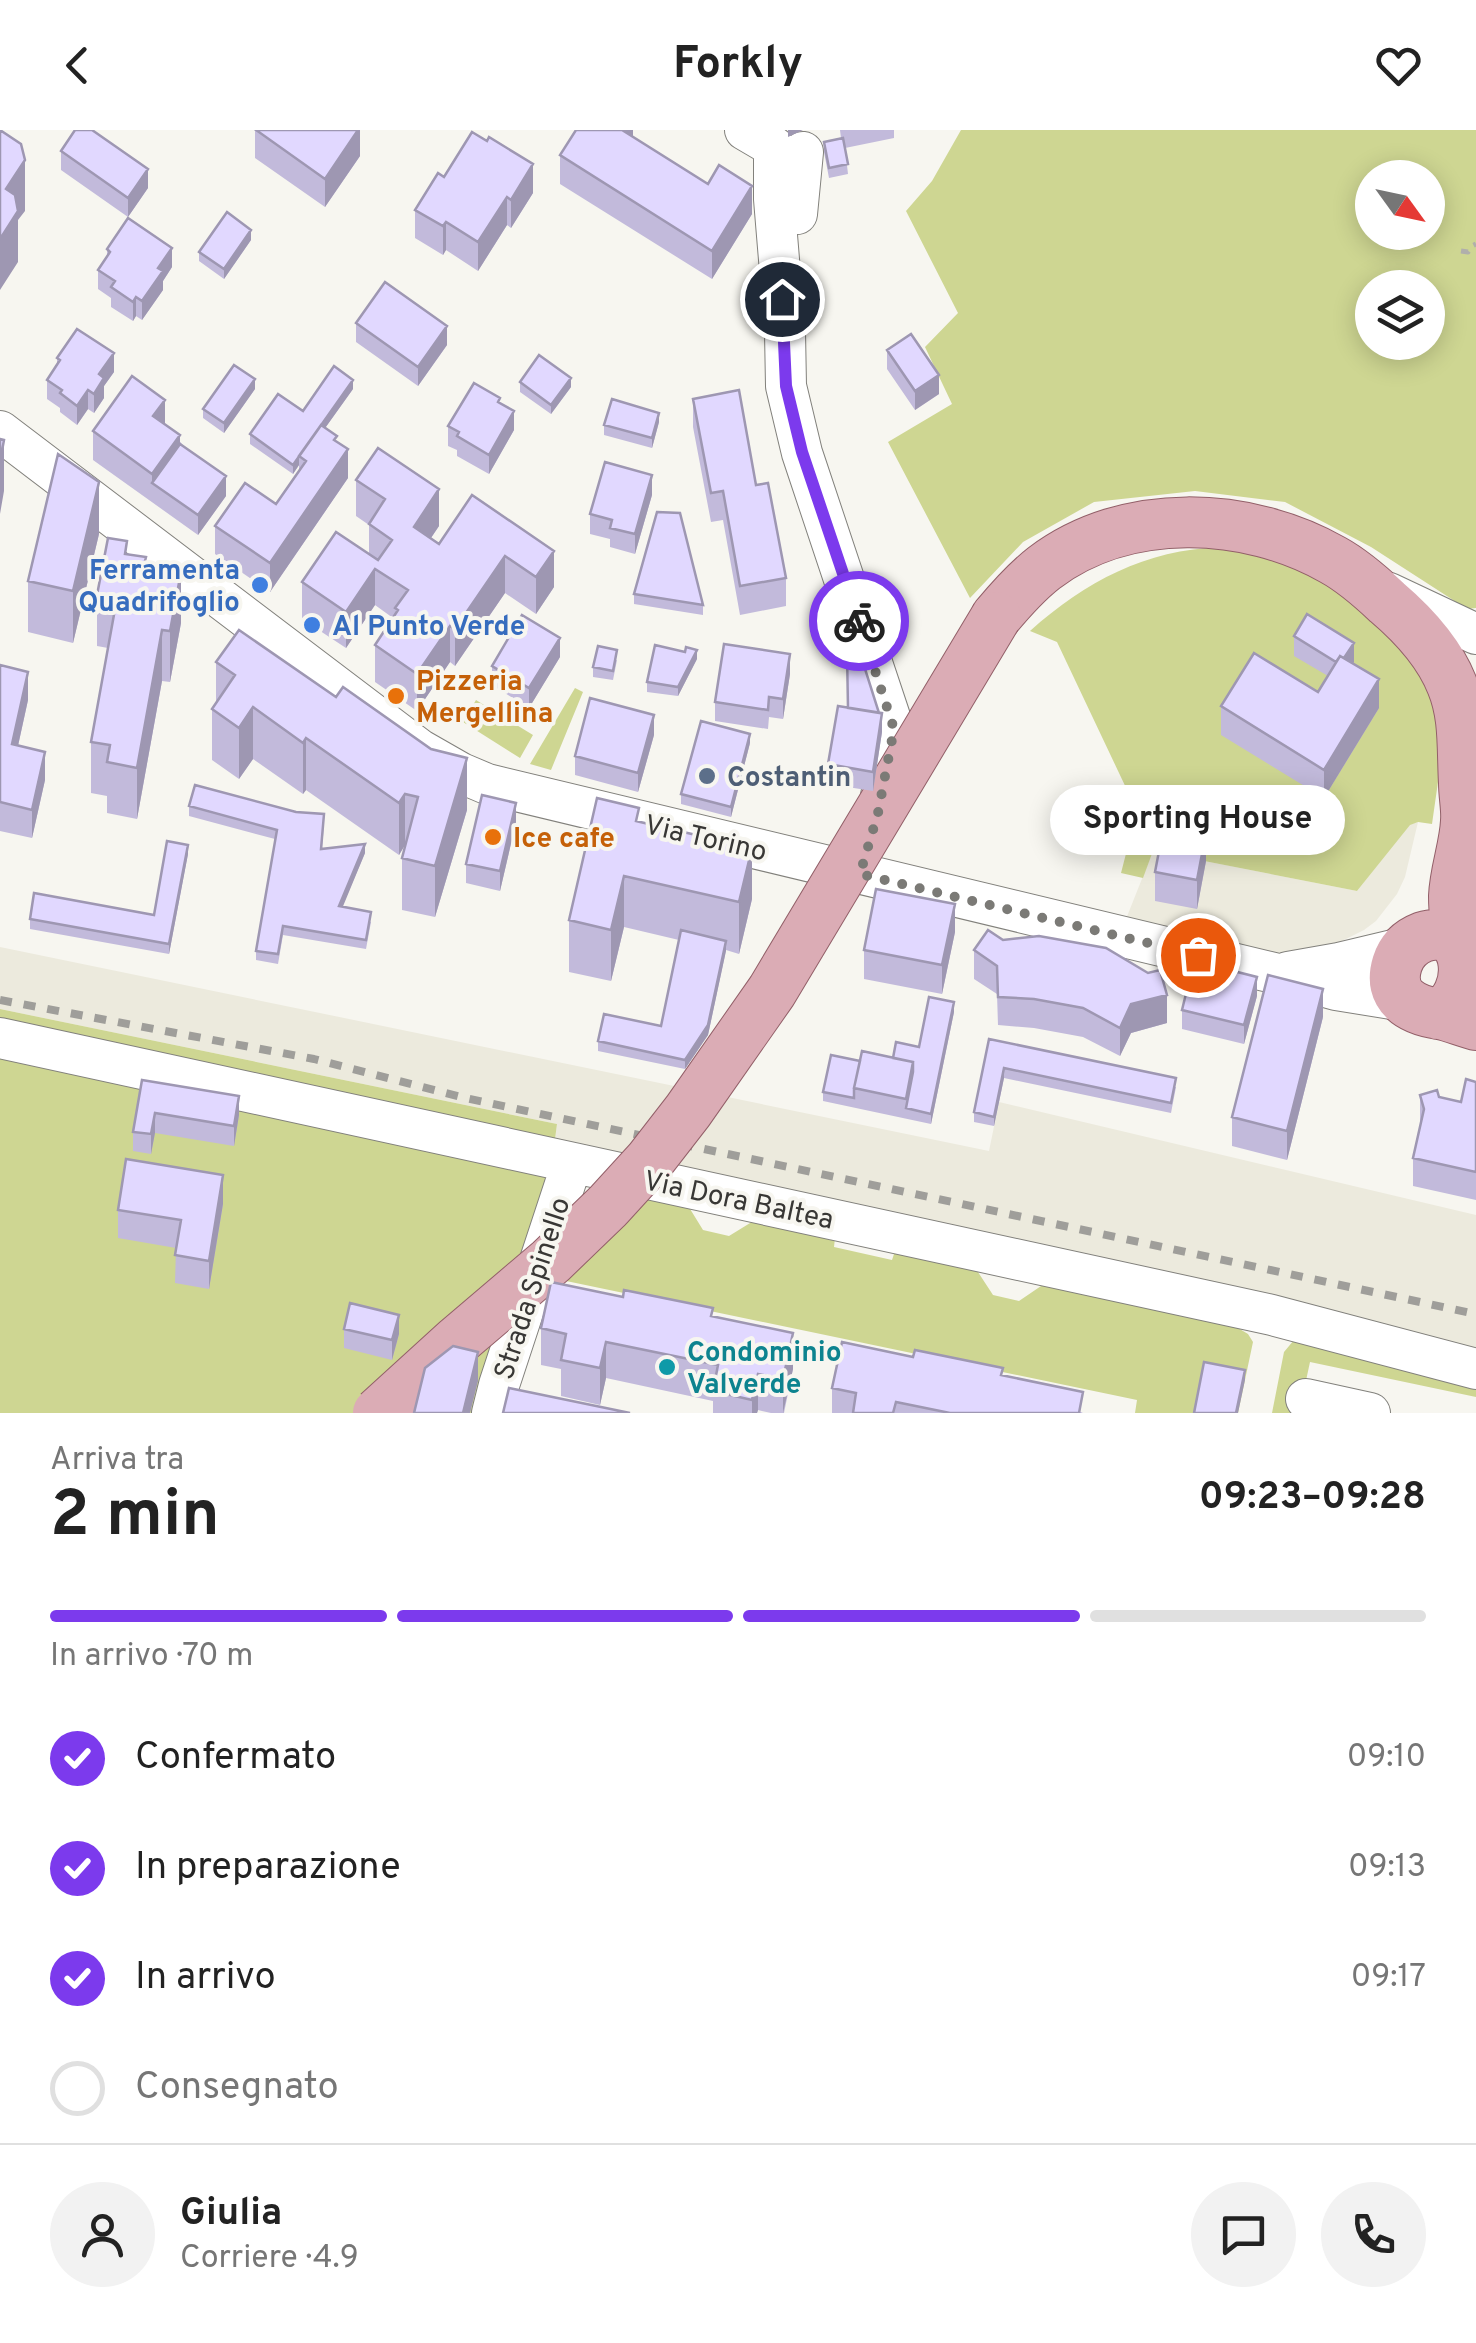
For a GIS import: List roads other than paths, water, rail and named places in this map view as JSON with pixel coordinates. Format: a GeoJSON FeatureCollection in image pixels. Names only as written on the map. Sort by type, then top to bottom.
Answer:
{"type":"FeatureCollection","features":[{"type":"Feature","properties":{"kind":"main road"},"geometry":{"type":"LineString","coordinates":[[378,1413],[551,1261],[618,1194],[679,1123],[772,991],[996,617],[1046,567],[1084,544],[1160,524],[1193,522],[1258,531],[1294,542],[1332,559],[1361,578],[1418,631],[1438,657],[1460,714],[1464,781],[1466,823],[1454,894],[1469,961],[1468,996],[1450,1011],[1439,1013],[1397,988],[1395,974],[1442,857],[1464,781]]}},
{"type":"Feature","properties":{"kind":"main road","name":"Via Torino"},"geometry":{"type":"LineString","coordinates":[[1406,947],[1430,935],[1444,936],[1469,961]]}},
{"type":"Feature","properties":{"kind":"street"},"geometry":{"type":"LineString","coordinates":[[745,130],[774,147],[786,386],[802,452],[894,729],[878,813],[860,874]]}},
{"type":"Feature","properties":{"kind":"street"},"geometry":{"type":"LineString","coordinates":[[802,452],[795,356],[797,208],[803,152]]}},
{"type":"Feature","properties":{"kind":"street","name":"Via Torino"},"geometry":{"type":"LineString","coordinates":[[0,431],[419,749],[486,784],[1439,1013]]}},
{"type":"Feature","properties":{"kind":"street"},"geometry":{"type":"LineString","coordinates":[[1361,578],[1476,634]]}},
{"type":"Feature","properties":{"kind":"street"},"geometry":{"type":"LineString","coordinates":[[1469,961],[1476,887]]}},
{"type":"Feature","properties":{"kind":"street","name":"Via Torino"},"geometry":{"type":"LineString","coordinates":[[1278,974],[1406,947]]}},
{"type":"Feature","properties":{"kind":"street","name":"Via Dora Baltea"},"geometry":{"type":"LineString","coordinates":[[0,1038],[1272,1316],[1476,1369]]}},
{"type":"Feature","properties":{"kind":"street","name":"Strada Spinello"},"geometry":{"type":"LineString","coordinates":[[492,1413],[572,1163]]}},
{"type":"Feature","properties":{"kind":"street"},"geometry":{"type":"LineString","coordinates":[[1306,1400],[1370,1413]]}},
{"type":"Feature","properties":{"kind":"railway"},"geometry":{"type":"LineString","coordinates":[[0,1000],[314,1059],[461,1097],[1476,1314]]}},
{"type":"Feature","properties":{"kind":"place","name":"Ferramenta Quadrifoglio"},"geometry":{"type":"Point","coordinates":[260,585]}},
{"type":"Feature","properties":{"kind":"place","name":"Al Punto Verde"},"geometry":{"type":"Point","coordinates":[312,625]}},
{"type":"Feature","properties":{"kind":"place","name":"Pizzeria Mergellina"},"geometry":{"type":"Point","coordinates":[396,696]}},
{"type":"Feature","properties":{"kind":"place","name":"Costantin"},"geometry":{"type":"Point","coordinates":[707,776]}},
{"type":"Feature","properties":{"kind":"place","name":"Ice cafe"},"geometry":{"type":"Point","coordinates":[493,837]}},
{"type":"Feature","properties":{"kind":"place","name":"Sporting House"},"geometry":{"type":"Point","coordinates":[1198,955]}},
{"type":"Feature","properties":{"kind":"place","name":"Condominio Valverde"},"geometry":{"type":"Point","coordinates":[667,1367]}}]}
